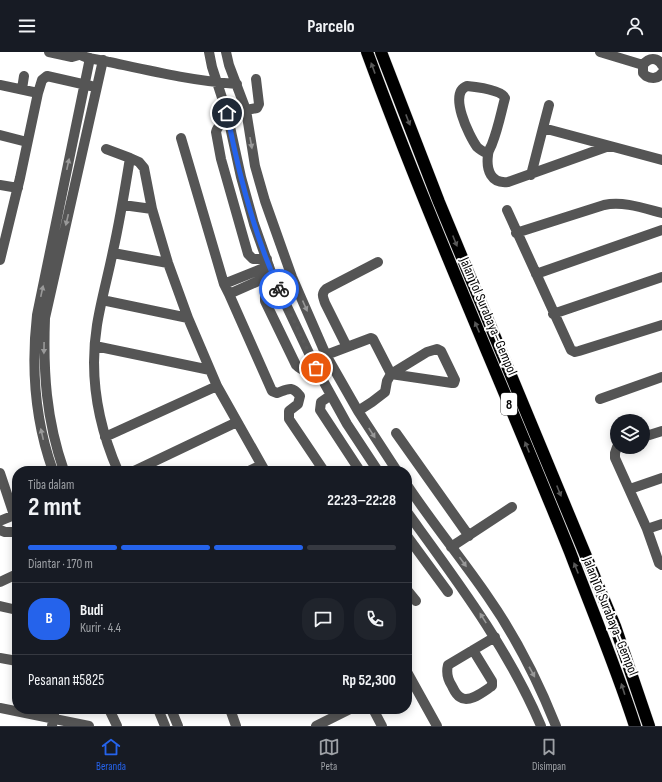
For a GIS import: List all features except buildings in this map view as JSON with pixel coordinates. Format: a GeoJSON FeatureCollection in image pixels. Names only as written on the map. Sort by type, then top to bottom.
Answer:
{"type":"FeatureCollection","features":[{"type":"Feature","properties":{"kind":"highway","name":"Jalan Tol Surabaya–Gempol"},"geometry":{"type":"LineString","coordinates":[[367,53],[430,216],[551,505],[621,683],[635,726]]}},
{"type":"Feature","properties":{"kind":"highway","name":"Jalan Tol Surabaya–Gempol"},"geometry":{"type":"LineString","coordinates":[[383,56],[445,216],[615,626],[649,726]]}},
{"type":"Feature","properties":{"kind":"street"},"geometry":{"type":"LineString","coordinates":[[49,52],[72,57],[78,53],[90,58],[152,72],[218,83],[237,84]]}},
{"type":"Feature","properties":{"kind":"street"},"geometry":{"type":"LineString","coordinates":[[209,52],[254,224],[271,271],[316,368],[347,424],[375,466]]}},
{"type":"Feature","properties":{"kind":"street"},"geometry":{"type":"LineString","coordinates":[[226,52],[229,65],[246,110],[256,166],[265,201],[292,277],[326,355],[358,411],[394,466]]}},
{"type":"Feature","properties":{"kind":"street"},"geometry":{"type":"LineString","coordinates":[[600,52],[643,65]]}},
{"type":"Feature","properties":{"kind":"street"},"geometry":{"type":"LineString","coordinates":[[662,65],[655,55],[643,65],[643,73],[650,78],[657,77],[662,73]]}},
{"type":"Feature","properties":{"kind":"street"},"geometry":{"type":"LineString","coordinates":[[62,466],[54,439],[46,393],[41,317],[90,58]]}},
{"type":"Feature","properties":{"kind":"street"},"geometry":{"type":"LineString","coordinates":[[51,466],[44,443],[39,419],[36,393],[34,345],[103,60]]}},
{"type":"Feature","properties":{"kind":"street"},"geometry":{"type":"LineString","coordinates":[[22,89],[24,76]]}},
{"type":"Feature","properties":{"kind":"street"},"geometry":{"type":"LineString","coordinates":[[0,260],[1,249],[17,190],[42,80],[47,76],[97,87]]}},
{"type":"Feature","properties":{"kind":"street"},"geometry":{"type":"LineString","coordinates":[[246,110],[257,108],[259,104],[256,79]]}},
{"type":"Feature","properties":{"kind":"street"},"geometry":{"type":"LineString","coordinates":[[0,85],[38,93]]}},
{"type":"Feature","properties":{"kind":"street"},"geometry":{"type":"LineString","coordinates":[[488,154],[478,148],[470,134],[460,109],[459,103],[462,89],[467,86],[500,92],[505,96],[488,154],[491,176],[495,181],[502,183],[508,182],[609,146]]}},
{"type":"Feature","properties":{"kind":"street"},"geometry":{"type":"LineString","coordinates":[[530,175],[549,105]]}},
{"type":"Feature","properties":{"kind":"street"},"geometry":{"type":"LineString","coordinates":[[228,122],[220,125],[216,132],[221,159],[234,209],[248,254],[271,271]]}},
{"type":"Feature","properties":{"kind":"street"},"geometry":{"type":"LineString","coordinates":[[543,128],[662,160]]}},
{"type":"Feature","properties":{"kind":"street"},"geometry":{"type":"LineString","coordinates":[[0,135],[27,142]]}},
{"type":"Feature","properties":{"kind":"street"},"geometry":{"type":"LineString","coordinates":[[181,138],[228,294],[272,391],[277,393],[291,389],[295,390],[300,396],[298,404],[289,411],[289,419],[321,466]]}},
{"type":"Feature","properties":{"kind":"street"},"geometry":{"type":"LineString","coordinates":[[106,149],[139,162],[144,168],[152,209],[168,263],[188,318],[217,386],[262,466]]}},
{"type":"Feature","properties":{"kind":"street"},"geometry":{"type":"LineString","coordinates":[[116,466],[105,437],[96,394],[94,366],[97,326],[123,205],[130,158]]}},
{"type":"Feature","properties":{"kind":"street"},"geometry":{"type":"LineString","coordinates":[[0,185],[17,190]]}},
{"type":"Feature","properties":{"kind":"street"},"geometry":{"type":"LineString","coordinates":[[0,192],[17,190]]}},
{"type":"Feature","properties":{"kind":"street"},"geometry":{"type":"LineString","coordinates":[[516,233],[612,203],[627,204],[662,213]]}},
{"type":"Feature","properties":{"kind":"street"},"geometry":{"type":"LineString","coordinates":[[123,205],[152,209]]}},
{"type":"Feature","properties":{"kind":"street"},"geometry":{"type":"LineString","coordinates":[[507,210],[553,314],[571,350],[575,352],[662,325]]}},
{"type":"Feature","properties":{"kind":"street"},"geometry":{"type":"LineString","coordinates":[[536,274],[662,230]]}},
{"type":"Feature","properties":{"kind":"street"},"geometry":{"type":"LineString","coordinates":[[113,253],[168,263]]}},
{"type":"Feature","properties":{"kind":"street"},"geometry":{"type":"LineString","coordinates":[[347,347],[322,297],[323,292],[378,262]]}},
{"type":"Feature","properties":{"kind":"street"},"geometry":{"type":"LineString","coordinates":[[224,284],[271,271]]}},
{"type":"Feature","properties":{"kind":"street"},"geometry":{"type":"LineString","coordinates":[[228,294],[271,271]]}},
{"type":"Feature","properties":{"kind":"street"},"geometry":{"type":"LineString","coordinates":[[271,271],[265,301],[296,365],[305,371],[316,368]]}},
{"type":"Feature","properties":{"kind":"street"},"geometry":{"type":"LineString","coordinates":[[553,314],[662,277]]}},
{"type":"Feature","properties":{"kind":"street"},"geometry":{"type":"LineString","coordinates":[[102,300],[188,318]]}},
{"type":"Feature","properties":{"kind":"street"},"geometry":{"type":"LineString","coordinates":[[326,355],[369,338],[373,339],[391,374]]}},
{"type":"Feature","properties":{"kind":"street"},"geometry":{"type":"LineString","coordinates":[[95,346],[210,370]]}},
{"type":"Feature","properties":{"kind":"street"},"geometry":{"type":"LineString","coordinates":[[358,411],[385,392],[387,381],[391,374],[427,352],[436,349],[441,351],[455,380],[454,383],[452,383],[391,374]]}},
{"type":"Feature","properties":{"kind":"street"},"geometry":{"type":"LineString","coordinates":[[600,399],[662,377]]}},
{"type":"Feature","properties":{"kind":"street"},"geometry":{"type":"LineString","coordinates":[[105,437],[217,386]]}},
{"type":"Feature","properties":{"kind":"street"},"geometry":{"type":"LineString","coordinates":[[331,395],[321,402],[320,410],[357,466]]}},
{"type":"Feature","properties":{"kind":"street"},"geometry":{"type":"LineString","coordinates":[[145,466],[237,422]]}},
{"type":"Feature","properties":{"kind":"street"},"geometry":{"type":"LineString","coordinates":[[650,435],[662,432]]}},
{"type":"Feature","properties":{"kind":"street"},"geometry":{"type":"LineString","coordinates":[[396,433],[469,536]]}},
{"type":"Feature","properties":{"kind":"street"},"geometry":{"type":"LineString","coordinates":[[615,454],[615,458],[647,529],[659,564],[662,565]]}},
{"type":"Feature","properties":{"kind":"street"},"geometry":{"type":"LineString","coordinates":[[0,473],[12,504]]}},
{"type":"Feature","properties":{"kind":"street"},"geometry":{"type":"LineString","coordinates":[[630,489],[662,478]]}},
{"type":"Feature","properties":{"kind":"street"},"geometry":{"type":"LineString","coordinates":[[412,492],[489,598],[539,684],[556,726]]}},
{"type":"Feature","properties":{"kind":"street"},"geometry":{"type":"LineString","coordinates":[[451,547],[512,507]]}},
{"type":"Feature","properties":{"kind":"street"},"geometry":{"type":"LineString","coordinates":[[412,516],[418,518],[425,512]]}},
{"type":"Feature","properties":{"kind":"street"},"geometry":{"type":"LineString","coordinates":[[0,521],[12,516]]}},
{"type":"Feature","properties":{"kind":"street"},"geometry":{"type":"LineString","coordinates":[[412,520],[475,606],[495,637],[510,662],[541,726]]}},
{"type":"Feature","properties":{"kind":"street"},"geometry":{"type":"LineString","coordinates":[[647,529],[662,524]]}},
{"type":"Feature","properties":{"kind":"street"},"geometry":{"type":"LineString","coordinates":[[416,548],[425,537],[426,530],[435,526]]}},
{"type":"Feature","properties":{"kind":"street"},"geometry":{"type":"LineString","coordinates":[[0,530],[12,532]]}},
{"type":"Feature","properties":{"kind":"street"},"geometry":{"type":"LineString","coordinates":[[412,543],[448,592]]}},
{"type":"Feature","properties":{"kind":"street"},"geometry":{"type":"LineString","coordinates":[[0,582],[12,576]]}},
{"type":"Feature","properties":{"kind":"street"},"geometry":{"type":"LineString","coordinates":[[412,596],[416,601]]}},
{"type":"Feature","properties":{"kind":"street"},"geometry":{"type":"LineString","coordinates":[[0,606],[12,609]]}},
{"type":"Feature","properties":{"kind":"street"},"geometry":{"type":"LineString","coordinates":[[474,650],[492,681],[492,686],[481,694],[463,699],[458,696],[450,683],[446,672],[448,665],[495,637]]}},
{"type":"Feature","properties":{"kind":"street"},"geometry":{"type":"LineString","coordinates":[[0,658],[12,660]]}},
{"type":"Feature","properties":{"kind":"street"},"geometry":{"type":"LineString","coordinates":[[412,683],[437,726]]}},
{"type":"Feature","properties":{"kind":"street"},"geometry":{"type":"LineString","coordinates":[[0,708],[12,710]]}},
{"type":"Feature","properties":{"kind":"street"},"geometry":{"type":"LineString","coordinates":[[32,714],[89,726]]}},
{"type":"Feature","properties":{"kind":"street"},"geometry":{"type":"LineString","coordinates":[[112,714],[118,726]]}},
{"type":"Feature","properties":{"kind":"street"},"geometry":{"type":"LineString","coordinates":[[160,714],[165,726]]}},
{"type":"Feature","properties":{"kind":"street"},"geometry":{"type":"LineString","coordinates":[[173,714],[178,726]]}},
{"type":"Feature","properties":{"kind":"street"},"geometry":{"type":"LineString","coordinates":[[234,714],[236,726]]}},
{"type":"Feature","properties":{"kind":"street"},"geometry":{"type":"LineString","coordinates":[[316,726],[340,714]]}},
{"type":"Feature","properties":{"kind":"street"},"geometry":{"type":"LineString","coordinates":[[376,714],[382,726]]}},
{"type":"Feature","properties":{"kind":"way so far"},"geometry":{"type":"LineString","coordinates":[[279,289],[316,368]]}},
{"type":"Feature","properties":{"kind":"route"},"geometry":{"type":"LineString","coordinates":[[227,113],[241,176],[254,224],[272,275],[279,289]]}}]}
